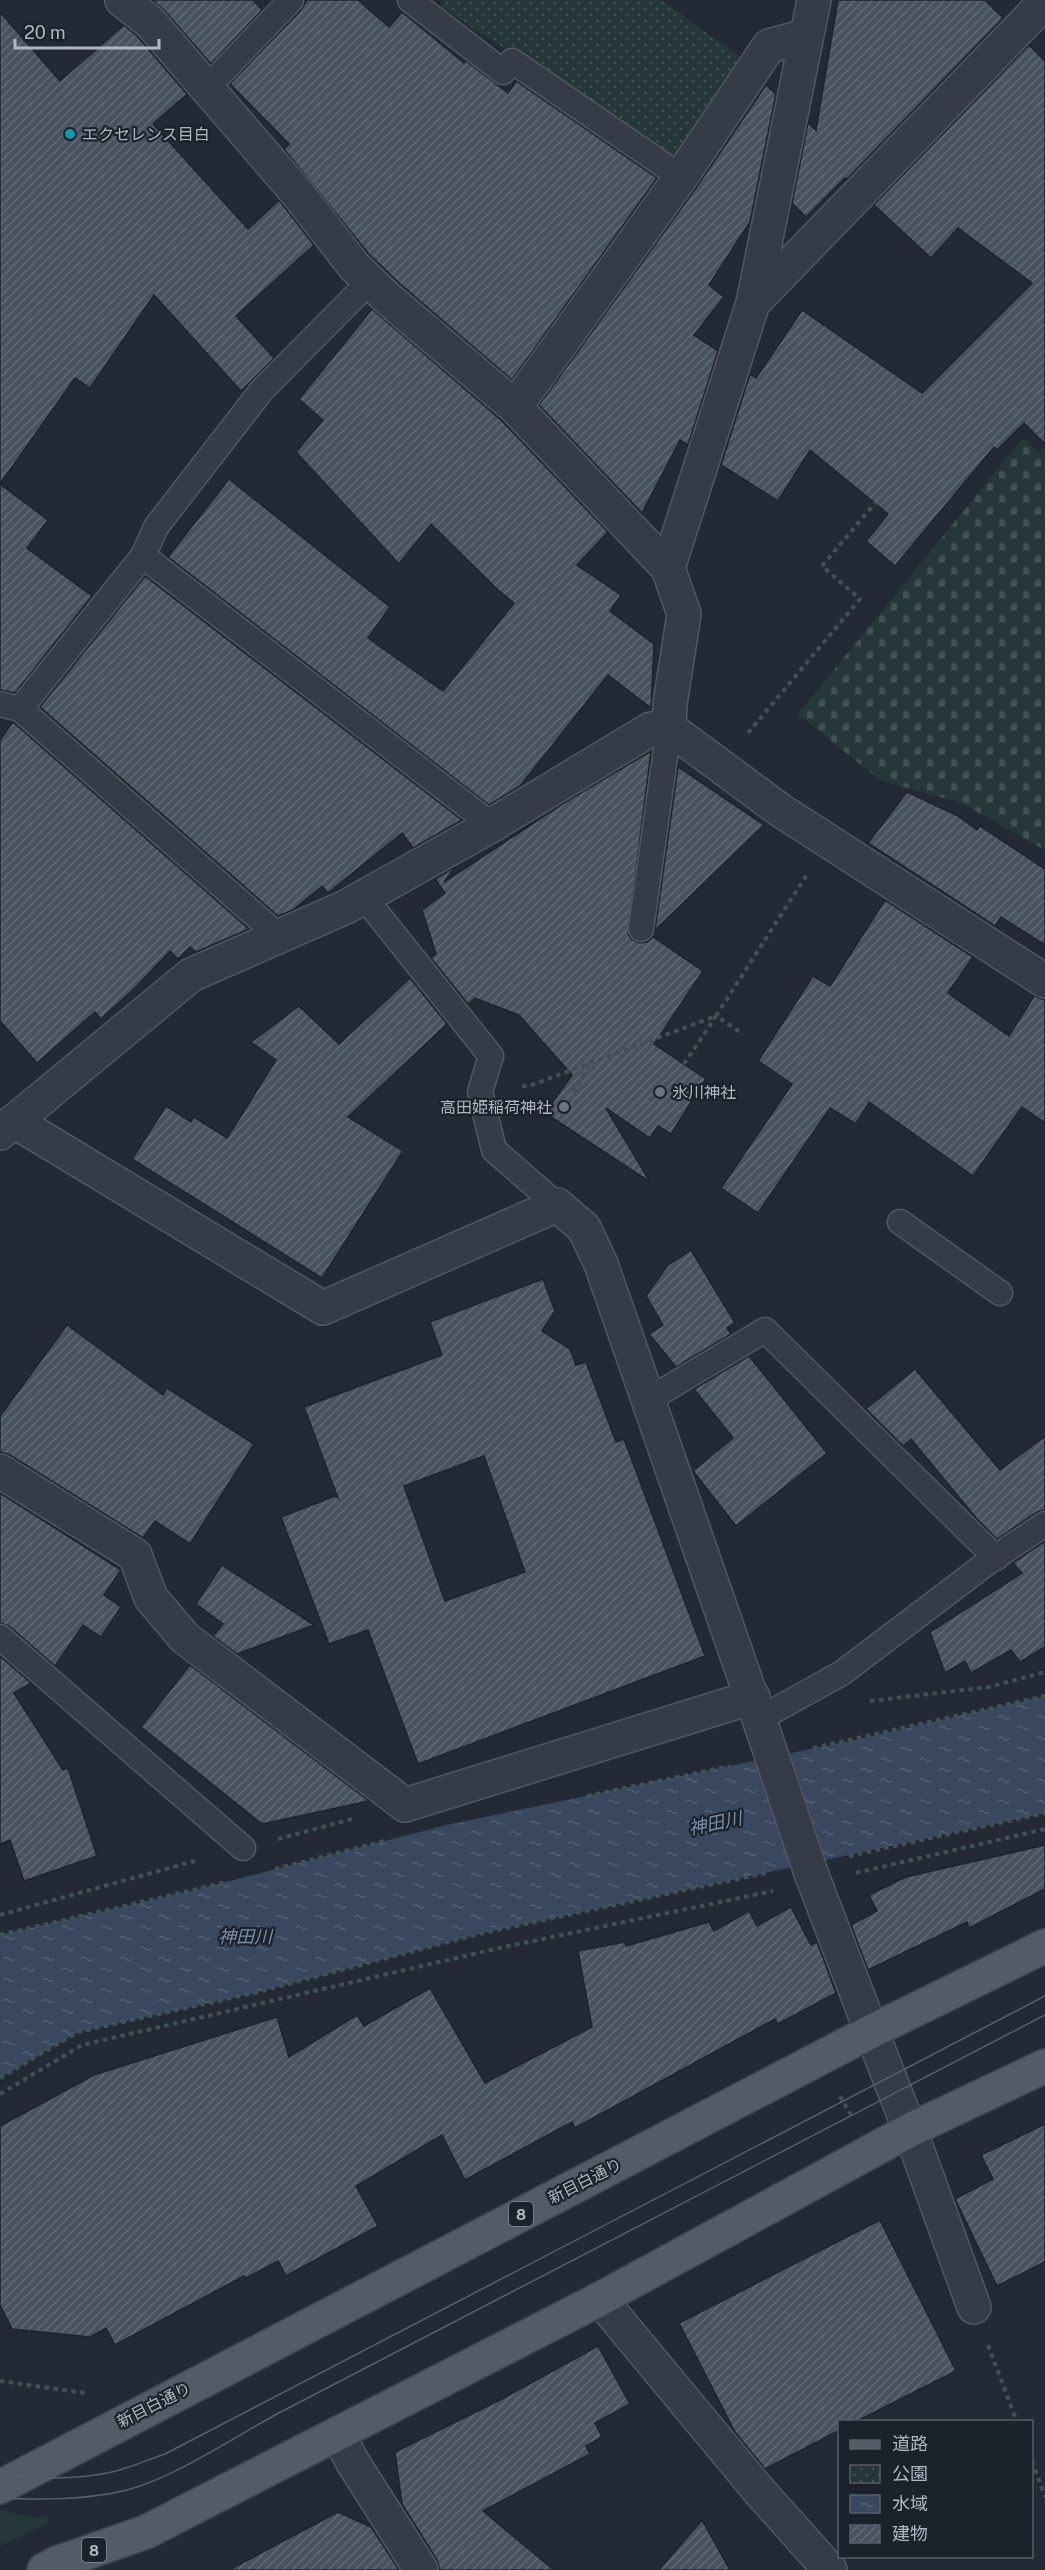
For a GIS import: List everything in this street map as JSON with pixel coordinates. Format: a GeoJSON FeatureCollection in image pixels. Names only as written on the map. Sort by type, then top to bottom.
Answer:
{"type":"FeatureCollection","features":[{"type":"Feature","properties":{"kind":"main road","name":"新目白通り"},"geometry":{"type":"LineString","coordinates":[[0,2487],[872,2031],[1045,1946]]}},
{"type":"Feature","properties":{"kind":"main road","name":"8"},"geometry":{"type":"LineString","coordinates":[[44,2570],[57,2563],[146,2532],[600,2299],[910,2130],[1045,2066]]}},
{"type":"Feature","properties":{"kind":"street"},"geometry":{"type":"LineString","coordinates":[[122,0],[150,22],[298,194],[354,266],[515,407],[668,568],[684,614],[670,704],[669,728]]}},
{"type":"Feature","properties":{"kind":"street"},"geometry":{"type":"LineString","coordinates":[[668,568],[753,303],[814,0]]}},
{"type":"Feature","properties":{"kind":"street"},"geometry":{"type":"LineString","coordinates":[[753,303],[1045,2]]}},
{"type":"Feature","properties":{"kind":"street"},"geometry":{"type":"LineString","coordinates":[[515,407],[681,177],[769,46],[806,36]]}},
{"type":"Feature","properties":{"kind":"street"},"geometry":{"type":"LineString","coordinates":[[974,2307],[910,2130],[856,1996],[813,1878],[601,1264],[584,1228],[557,1205],[323,1308],[7,1127],[191,975],[280,937],[363,897],[492,825],[651,729],[669,728],[780,810],[1045,981]]}},
{"type":"Feature","properties":{"kind":"street"},"geometry":{"type":"LineString","coordinates":[[0,1471],[135,1555],[152,1598],[185,1638],[405,1805],[760,1719]]}},
{"type":"Feature","properties":{"kind":"street"},"geometry":{"type":"LineString","coordinates":[[600,2299],[761,2493],[830,2570]]}},
{"type":"Feature","properties":{"kind":"street"},"geometry":{"type":"LineString","coordinates":[[338,2435],[421,2570]]}},
{"type":"Feature","properties":{"kind":"lane"},"geometry":{"type":"LineString","coordinates":[[206,89],[291,0]]}},
{"type":"Feature","properties":{"kind":"lane"},"geometry":{"type":"LineString","coordinates":[[410,0],[502,72],[512,61],[681,177]]}},
{"type":"Feature","properties":{"kind":"lane"},"geometry":{"type":"LineString","coordinates":[[280,937],[10,707],[143,556],[156,527],[262,390],[370,281]]}},
{"type":"Feature","properties":{"kind":"lane"},"geometry":{"type":"LineString","coordinates":[[143,556],[492,825]]}},
{"type":"Feature","properties":{"kind":"lane"},"geometry":{"type":"LineString","coordinates":[[641,929],[669,728]]}},
{"type":"Feature","properties":{"kind":"lane"},"geometry":{"type":"LineString","coordinates":[[363,897],[491,1056],[480,1092],[494,1150],[557,1205]]}},
{"type":"Feature","properties":{"kind":"lane"},"geometry":{"type":"LineString","coordinates":[[900,1222],[1000,1293]]}},
{"type":"Feature","properties":{"kind":"lane"},"geometry":{"type":"LineString","coordinates":[[648,1400],[765,1330],[996,1558]]}},
{"type":"Feature","properties":{"kind":"lane"},"geometry":{"type":"LineString","coordinates":[[760,1719],[842,1673],[1045,1524]]}},
{"type":"Feature","properties":{"kind":"lane"},"geometry":{"type":"LineString","coordinates":[[0,1637],[243,1848]]}},
{"type":"Feature","properties":{"kind":"path"},"geometry":{"type":"LineString","coordinates":[[721,766],[860,599],[822,566],[875,503]]}},
{"type":"Feature","properties":{"kind":"path"},"geometry":{"type":"LineString","coordinates":[[684,1064],[828,841]]}},
{"type":"Feature","properties":{"kind":"path"},"geometry":{"type":"LineString","coordinates":[[716,1016],[743,1034]]}},
{"type":"Feature","properties":{"kind":"path"},"geometry":{"type":"LineString","coordinates":[[491,1056],[513,1085],[528,1086],[716,1016]]}},
{"type":"Feature","properties":{"kind":"path"},"geometry":{"type":"LineString","coordinates":[[574,1093],[589,1064]]}},
{"type":"Feature","properties":{"kind":"path"},"geometry":{"type":"LineString","coordinates":[[865,1702],[989,1687],[1045,1672]]}},
{"type":"Feature","properties":{"kind":"path"},"geometry":{"type":"LineString","coordinates":[[844,1857],[1045,1813]]}},
{"type":"Feature","properties":{"kind":"path"},"geometry":{"type":"LineString","coordinates":[[0,2094],[82,2045],[504,1947],[1045,1828]]}},
{"type":"Feature","properties":{"kind":"path"},"geometry":{"type":"LineString","coordinates":[[0,2078],[78,2032],[254,1993],[483,1933],[774,1872]]}},
{"type":"Feature","properties":{"kind":"path"},"geometry":{"type":"LineString","coordinates":[[820,2059],[870,2152]]}},
{"type":"Feature","properties":{"kind":"path"},"geometry":{"type":"LineString","coordinates":[[974,2307],[1017,2420]]}},
{"type":"Feature","properties":{"kind":"path"},"geometry":{"type":"LineString","coordinates":[[0,2381],[88,2393]]}},
{"type":"Feature","properties":{"kind":"path"},"geometry":{"type":"LineString","coordinates":[[1033,2464],[1045,2497]]}},
{"type":"Feature","properties":{"kind":"green space"},"geometry":{"type":"Polygon","coordinates":[[[444,0],[661,0],[742,58],[675,162],[440,6],[444,0]]]}},
{"type":"Feature","properties":{"kind":"green space"},"geometry":{"type":"Polygon","coordinates":[[[1023,438],[1039,452],[1045,447],[1045,850],[962,803],[881,781],[798,714],[1023,438]]]}},
{"type":"Feature","properties":{"kind":"green space"},"geometry":{"type":"Polygon","coordinates":[[[2,2510],[40,2519],[48,2516],[47,2524],[0,2546],[0,2512],[2,2510]]]}},
{"type":"Feature","properties":{"kind":"water","name":"神田川"},"geometry":{"type":"Polygon","coordinates":[[[1045,1696],[1045,1813],[483,1933],[254,1993],[78,2032],[0,2078],[0,1935],[195,1890],[447,1825],[868,1737],[1045,1696]]]}},
{"type":"Feature","properties":{"kind":"building"},"geometry":{"type":"Polygon","coordinates":[[[152,0],[253,0],[262,10],[211,64],[164,10],[152,0]]]}},
{"type":"Feature","properties":{"kind":"building"},"geometry":{"type":"Polygon","coordinates":[[[307,0],[358,0],[389,27],[402,12],[464,63],[466,61],[508,93],[516,81],[657,178],[512,380],[399,283],[368,253],[284,149],[289,144],[230,84],[301,10],[307,0]]]}},
{"type":"Feature","properties":{"kind":"building"},"geometry":{"type":"Polygon","coordinates":[[[838,0],[985,0],[1003,18],[847,179],[845,178],[806,217],[792,203],[808,123],[816,130],[838,0]]]}},
{"type":"Feature","properties":{"kind":"building"},"geometry":{"type":"Polygon","coordinates":[[[0,12],[60,81],[124,25],[137,36],[187,94],[153,124],[248,229],[279,200],[314,245],[236,316],[274,358],[241,391],[154,295],[90,388],[75,378],[0,484],[0,12]]]}},
{"type":"Feature","properties":{"kind":"building"},"geometry":{"type":"Polygon","coordinates":[[[1029,45],[1045,61],[1045,444],[1024,423],[997,450],[994,447],[895,566],[866,541],[888,514],[810,450],[778,501],[721,465],[750,374],[756,378],[802,310],[922,393],[1032,283],[958,228],[931,258],[874,205],[1029,45]]]}},
{"type":"Feature","properties":{"kind":"building"},"geometry":{"type":"Polygon","coordinates":[[[766,85],[776,94],[750,222],[709,285],[724,297],[694,335],[718,351],[688,445],[680,440],[642,513],[539,405],[696,188],[766,85]]]}},
{"type":"Feature","properties":{"kind":"building"},"geometry":{"type":"Polygon","coordinates":[[[372,309],[502,421],[608,532],[577,565],[621,595],[610,611],[654,644],[651,708],[608,675],[520,786],[489,805],[168,557],[229,479],[390,607],[368,638],[443,691],[514,603],[431,524],[399,564],[296,452],[323,420],[299,399],[372,309]]]}},
{"type":"Feature","properties":{"kind":"building"},"geometry":{"type":"Polygon","coordinates":[[[0,484],[48,520],[27,548],[92,596],[15,693],[0,690],[0,484]]]}},
{"type":"Feature","properties":{"kind":"building"},"geometry":{"type":"Polygon","coordinates":[[[145,576],[462,820],[413,848],[402,833],[328,893],[322,886],[293,910],[278,916],[40,707],[145,576]]]}},
{"type":"Feature","properties":{"kind":"building"},"geometry":{"type":"Polygon","coordinates":[[[13,722],[249,929],[196,952],[190,947],[178,959],[170,951],[101,1019],[95,1012],[37,1063],[0,1021],[0,740],[13,722]]]}},
{"type":"Feature","properties":{"kind":"building"},"geometry":{"type":"Polygon","coordinates":[[[651,751],[628,934],[632,940],[640,943],[647,942],[653,937],[703,971],[654,1044],[706,1079],[671,1134],[658,1126],[650,1138],[606,1108],[650,1182],[545,1113],[572,1075],[519,1015],[475,998],[468,1004],[431,958],[436,954],[422,910],[445,893],[435,879],[455,867],[444,882],[564,803],[651,751]]]}},
{"type":"Feature","properties":{"kind":"building"},"geometry":{"type":"Polygon","coordinates":[[[678,767],[764,825],[655,930],[678,767]]]}},
{"type":"Feature","properties":{"kind":"building"},"geometry":{"type":"Polygon","coordinates":[[[907,792],[958,816],[977,830],[980,826],[1045,869],[1045,945],[1001,917],[995,926],[868,843],[907,792]]]}},
{"type":"Feature","properties":{"kind":"building"},"geometry":{"type":"Polygon","coordinates":[[[885,900],[973,957],[948,993],[1009,1036],[1034,996],[1045,1000],[1045,1123],[1022,1107],[973,1176],[869,1102],[856,1124],[830,1108],[758,1213],[721,1188],[792,1084],[758,1061],[813,976],[830,986],[885,900]]]}},
{"type":"Feature","properties":{"kind":"building"},"geometry":{"type":"Polygon","coordinates":[[[410,978],[447,1024],[348,1117],[403,1151],[322,1278],[132,1159],[166,1106],[191,1122],[194,1117],[227,1138],[276,1060],[251,1042],[299,1006],[339,1044],[410,978]]]}},
{"type":"Feature","properties":{"kind":"building"},"geometry":{"type":"Polygon","coordinates":[[[691,1250],[735,1323],[727,1328],[731,1334],[676,1367],[649,1334],[663,1325],[646,1296],[668,1265],[691,1250]]]}},
{"type":"Feature","properties":{"kind":"building"},"geometry":{"type":"Polygon","coordinates":[[[543,1279],[555,1311],[542,1331],[570,1349],[576,1365],[586,1362],[616,1442],[624,1439],[705,1656],[418,1764],[368,1630],[329,1644],[281,1517],[335,1496],[338,1498],[304,1407],[442,1355],[430,1322],[543,1279]],[[484,1456],[404,1486],[445,1601],[525,1572],[484,1456]]]}},
{"type":"Feature","properties":{"kind":"building"},"geometry":{"type":"Polygon","coordinates":[[[67,1325],[163,1395],[167,1388],[254,1444],[190,1544],[155,1521],[143,1538],[10,1455],[0,1452],[0,1416],[67,1325]]]}},
{"type":"Feature","properties":{"kind":"building"},"geometry":{"type":"Polygon","coordinates":[[[749,1356],[827,1453],[736,1526],[693,1471],[733,1438],[694,1389],[749,1356]]]}},
{"type":"Feature","properties":{"kind":"building"},"geometry":{"type":"Polygon","coordinates":[[[915,1369],[1000,1470],[1045,1436],[1045,1510],[1037,1512],[997,1539],[977,1519],[911,1439],[903,1446],[866,1409],[915,1369]]]}},
{"type":"Feature","properties":{"kind":"building"},"geometry":{"type":"Polygon","coordinates":[[[0,1493],[121,1570],[104,1595],[121,1607],[101,1637],[83,1625],[55,1666],[9,1626],[0,1623],[0,1493]]]}},
{"type":"Feature","properties":{"kind":"building"},"geometry":{"type":"Polygon","coordinates":[[[1045,1541],[1045,1647],[1020,1662],[1011,1650],[971,1673],[965,1661],[945,1673],[930,1632],[1022,1573],[1013,1563],[1045,1541]]]}},
{"type":"Feature","properties":{"kind":"building"},"geometry":{"type":"Polygon","coordinates":[[[222,1565],[314,1625],[237,1654],[213,1636],[223,1624],[196,1604],[222,1565]]]}},
{"type":"Feature","properties":{"kind":"building"},"geometry":{"type":"Polygon","coordinates":[[[0,1656],[31,1683],[14,1693],[63,1770],[68,1768],[97,1856],[24,1881],[10,1840],[0,1844],[0,1656]]]}},
{"type":"Feature","properties":{"kind":"building"},"geometry":{"type":"Polygon","coordinates":[[[190,1665],[369,1801],[262,1824],[141,1727],[190,1665]]]}},
{"type":"Feature","properties":{"kind":"building"},"geometry":{"type":"Polygon","coordinates":[[[1045,1845],[1045,1889],[969,1928],[967,1922],[868,1970],[851,1925],[877,1911],[869,1895],[906,1877],[1045,1845]]]}},
{"type":"Feature","properties":{"kind":"building"},"geometry":{"type":"Polygon","coordinates":[[[791,1907],[811,1945],[817,1942],[836,1993],[778,2024],[775,2019],[575,2128],[572,2122],[465,2180],[442,2135],[356,2186],[378,2226],[286,2276],[278,2261],[246,2278],[244,2276],[115,2345],[106,2328],[90,2337],[12,2329],[0,2305],[0,2126],[94,2075],[277,2017],[289,2057],[357,2015],[364,2026],[430,1988],[485,2083],[592,2027],[578,1951],[625,1942],[626,1946],[709,1922],[714,1931],[749,1911],[757,1926],[791,1907]]]}},
{"type":"Feature","properties":{"kind":"building"},"geometry":{"type":"Polygon","coordinates":[[[1045,2124],[1045,2262],[997,2286],[955,2199],[993,2179],[981,2155],[1045,2124]]]}},
{"type":"Feature","properties":{"kind":"building"},"geometry":{"type":"Polygon","coordinates":[[[880,2220],[956,2371],[859,2420],[838,2420],[838,2431],[765,2469],[735,2432],[679,2323],[880,2220]]]}},
{"type":"Feature","properties":{"kind":"building"},"geometry":{"type":"Polygon","coordinates":[[[598,2346],[630,2404],[595,2423],[602,2437],[586,2446],[590,2454],[483,2511],[554,2570],[440,2570],[437,2560],[402,2504],[395,2452],[500,2400],[598,2346]]]}},
{"type":"Feature","properties":{"kind":"building"},"geometry":{"type":"Polygon","coordinates":[[[338,2512],[371,2527],[399,2570],[229,2570],[338,2512]]]}},
{"type":"Feature","properties":{"kind":"building"},"geometry":{"type":"Polygon","coordinates":[[[702,2520],[730,2570],[659,2570],[702,2520]]]}},
{"type":"Feature","properties":{"kind":"tram line"},"geometry":{"type":"LineString","coordinates":[[0,2474],[42,2478],[98,2475],[165,2454],[1045,1996]]}},
{"type":"Feature","properties":{"kind":"tram line"},"geometry":{"type":"LineString","coordinates":[[0,2498],[77,2498],[123,2491],[161,2478],[275,2415],[1045,2015]]}},
{"type":"Feature","properties":{"kind":"place","name":"エクセレンス目白"},"geometry":{"type":"Point","coordinates":[70,134]}},
{"type":"Feature","properties":{"kind":"place","name":"氷川神社"},"geometry":{"type":"Point","coordinates":[660,1092]}},
{"type":"Feature","properties":{"kind":"place","name":"高田姫稲荷神社"},"geometry":{"type":"Point","coordinates":[564,1107]}}]}
